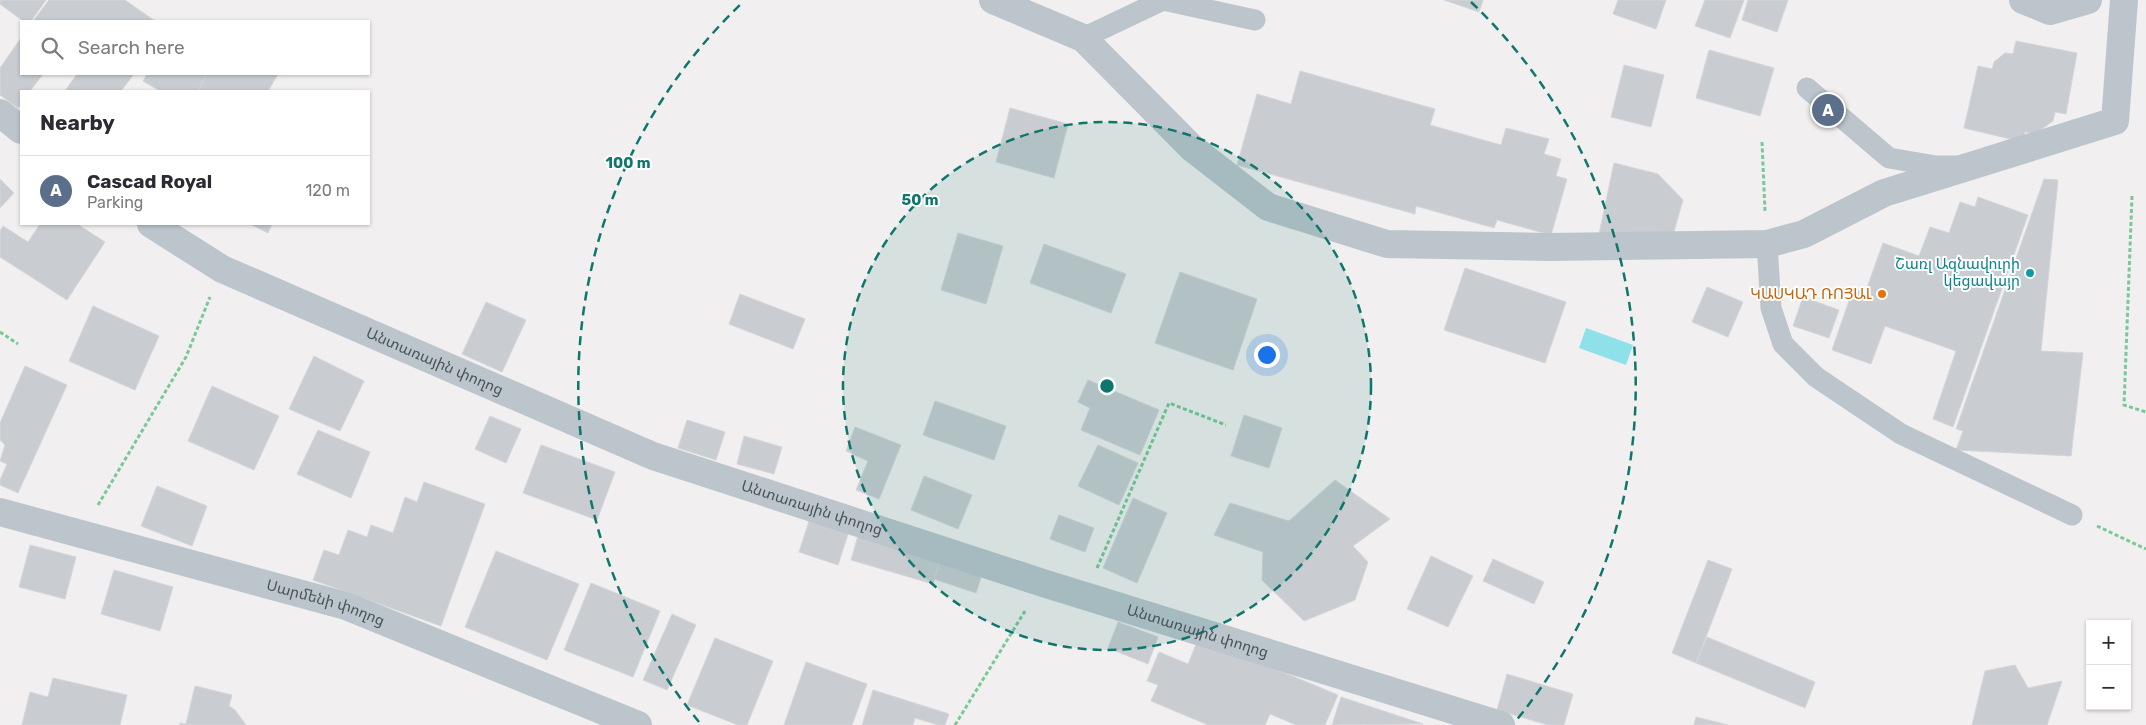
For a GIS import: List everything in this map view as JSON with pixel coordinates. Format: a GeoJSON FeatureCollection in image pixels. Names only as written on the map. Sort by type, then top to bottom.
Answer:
{"type":"FeatureCollection","features":[{"type":"Feature","properties":{"kind":"street"},"geometry":{"type":"LineString","coordinates":[[993,0],[1083,38],[1192,148],[1268,207],[1387,244],[1548,247],[1767,244],[1804,234],[1884,193],[2115,121],[2124,0]]}},
{"type":"Feature","properties":{"kind":"street"},"geometry":{"type":"LineString","coordinates":[[2023,0],[2050,11],[2088,0]]}},
{"type":"Feature","properties":{"kind":"street"},"geometry":{"type":"LineString","coordinates":[[0,113],[20,129]]}},
{"type":"Feature","properties":{"kind":"street","name":"Անտառային փողոց"},"geometry":{"type":"LineString","coordinates":[[153,225],[222,269],[653,456],[1043,583],[1501,725]]}},
{"type":"Feature","properties":{"kind":"street","name":"Սարմենի փողոց"},"geometry":{"type":"LineString","coordinates":[[0,512],[346,606],[638,725]]}},
{"type":"Feature","properties":{"kind":"lane"},"geometry":{"type":"LineString","coordinates":[[1083,38],[1162,0],[1255,20]]}},
{"type":"Feature","properties":{"kind":"lane"},"geometry":{"type":"LineString","coordinates":[[1807,88],[1889,158],[1936,166],[1969,166]]}},
{"type":"Feature","properties":{"kind":"lane"},"geometry":{"type":"LineString","coordinates":[[1767,244],[1771,308],[1784,344],[1816,377],[1901,434],[2072,515]]}},
{"type":"Feature","properties":{"kind":"path"},"geometry":{"type":"LineString","coordinates":[[1762,142],[1767,244]]}},
{"type":"Feature","properties":{"kind":"path"},"geometry":{"type":"LineString","coordinates":[[2132,196],[2124,405],[2146,412]]}},
{"type":"Feature","properties":{"kind":"path"},"geometry":{"type":"LineString","coordinates":[[82,534],[126,456],[186,357],[222,269]]}},
{"type":"Feature","properties":{"kind":"path"},"geometry":{"type":"LineString","coordinates":[[0,332],[18,344]]}},
{"type":"Feature","properties":{"kind":"path"},"geometry":{"type":"LineString","coordinates":[[1085,596],[1169,403],[1226,425]]}},
{"type":"Feature","properties":{"kind":"path"},"geometry":{"type":"LineString","coordinates":[[2072,515],[2146,549]]}},
{"type":"Feature","properties":{"kind":"path"},"geometry":{"type":"LineString","coordinates":[[955,725],[1043,583]]}},
{"type":"Feature","properties":{"kind":"water"},"geometry":{"type":"Polygon","coordinates":[[[1586,328],[1633,345],[1626,365],[1579,348],[1586,328]]]}},
{"type":"Feature","properties":{"kind":"building"},"geometry":{"type":"Polygon","coordinates":[[[0,0],[46,0],[32,20],[22,20],[0,4],[0,0]]]}},
{"type":"Feature","properties":{"kind":"building"},"geometry":{"type":"Polygon","coordinates":[[[49,0],[125,0],[154,20],[34,20],[49,0]]]}},
{"type":"Feature","properties":{"kind":"building"},"geometry":{"type":"Polygon","coordinates":[[[1444,0],[1483,0],[1479,12],[1444,0]]]}},
{"type":"Feature","properties":{"kind":"building"},"geometry":{"type":"Polygon","coordinates":[[[1618,0],[1666,0],[1656,29],[1613,14],[1618,0]]]}},
{"type":"Feature","properties":{"kind":"building"},"geometry":{"type":"Polygon","coordinates":[[[1705,0],[1744,0],[1730,38],[1695,26],[1705,0]]]}},
{"type":"Feature","properties":{"kind":"building"},"geometry":{"type":"Polygon","coordinates":[[[1748,0],[1788,0],[1777,32],[1742,20],[1748,0]]]}},
{"type":"Feature","properties":{"kind":"building"},"geometry":{"type":"Polygon","coordinates":[[[20,39],[20,75],[42,75],[31,90],[20,90],[20,105],[18,108],[0,95],[0,68],[20,39]]]}},
{"type":"Feature","properties":{"kind":"building"},"geometry":{"type":"Polygon","coordinates":[[[2016,41],[2077,53],[2066,114],[2055,112],[2053,121],[2035,134],[2025,132],[2023,142],[1964,128],[1978,66],[1992,69],[1994,62],[2005,53],[2013,54],[2016,41]]]}},
{"type":"Feature","properties":{"kind":"building"},"geometry":{"type":"Polygon","coordinates":[[[1709,50],[1774,68],[1760,116],[1696,98],[1709,50]]]}},
{"type":"Feature","properties":{"kind":"building"},"geometry":{"type":"Polygon","coordinates":[[[1624,65],[1664,75],[1651,127],[1611,117],[1624,65]]]}},
{"type":"Feature","properties":{"kind":"building"},"geometry":{"type":"Polygon","coordinates":[[[1300,71],[1435,109],[1430,125],[1501,145],[1506,128],[1549,139],[1544,154],[1561,159],[1556,176],[1567,179],[1551,235],[1497,220],[1494,228],[1416,206],[1415,214],[1237,165],[1257,94],[1291,104],[1300,71]]]}},
{"type":"Feature","properties":{"kind":"building"},"geometry":{"type":"Polygon","coordinates":[[[76,75],[133,75],[122,90],[66,90],[76,75]]]}},
{"type":"Feature","properties":{"kind":"building"},"geometry":{"type":"Polygon","coordinates":[[[146,75],[206,75],[199,90],[158,90],[143,81],[146,75]]]}},
{"type":"Feature","properties":{"kind":"building"},"geometry":{"type":"Polygon","coordinates":[[[206,75],[277,75],[269,90],[199,90],[206,75]]]}},
{"type":"Feature","properties":{"kind":"building"},"geometry":{"type":"Polygon","coordinates":[[[1010,108],[1068,124],[1054,178],[996,162],[1010,108]]]}},
{"type":"Feature","properties":{"kind":"building"},"geometry":{"type":"Polygon","coordinates":[[[1614,163],[1658,174],[1683,200],[1671,242],[1598,239],[1614,163]]]}},
{"type":"Feature","properties":{"kind":"building"},"geometry":{"type":"Polygon","coordinates":[[[0,179],[14,193],[0,208],[0,179]]]}},
{"type":"Feature","properties":{"kind":"building","name":"Շառլ Ազնավուրի կեցավայր"},"geometry":{"type":"Polygon","coordinates":[[[2044,179],[2058,180],[2041,351],[2083,353],[2071,456],[1956,450],[1963,431],[1956,429],[2044,179]]]}},
{"type":"Feature","properties":{"kind":"building"},"geometry":{"type":"Polygon","coordinates":[[[1978,197],[2028,215],[1953,427],[1933,419],[1956,351],[1885,326],[1871,364],[1832,350],[1853,289],[1865,293],[1883,243],[1919,256],[1930,227],[1949,233],[1960,202],[1975,207],[1978,197]]]}},
{"type":"Feature","properties":{"kind":"building"},"geometry":{"type":"Polygon","coordinates":[[[39,225],[79,225],[105,242],[67,300],[0,257],[0,231],[3,226],[28,242],[39,225]]]}},
{"type":"Feature","properties":{"kind":"building"},"geometry":{"type":"Polygon","coordinates":[[[252,225],[272,225],[268,233],[252,225]]]}},
{"type":"Feature","properties":{"kind":"building"},"geometry":{"type":"Polygon","coordinates":[[[958,233],[1003,246],[986,304],[941,290],[958,233]]]}},
{"type":"Feature","properties":{"kind":"building"},"geometry":{"type":"Polygon","coordinates":[[[1044,244],[1126,274],[1111,313],[1030,283],[1044,244]]]}},
{"type":"Feature","properties":{"kind":"building"},"geometry":{"type":"Polygon","coordinates":[[[1465,268],[1566,302],[1545,363],[1444,330],[1465,268]]]}},
{"type":"Feature","properties":{"kind":"building"},"geometry":{"type":"Polygon","coordinates":[[[1180,272],[1257,299],[1233,370],[1155,343],[1180,272]]]}},
{"type":"Feature","properties":{"kind":"building"},"geometry":{"type":"Polygon","coordinates":[[[1707,287],[1743,302],[1728,337],[1692,322],[1707,287]]]}},
{"type":"Feature","properties":{"kind":"building"},"geometry":{"type":"Polygon","coordinates":[[[740,294],[805,319],[793,349],[729,324],[740,294]]]}},
{"type":"Feature","properties":{"kind":"building"},"geometry":{"type":"Polygon","coordinates":[[[1803,297],[1839,310],[1829,338],[1793,326],[1803,297]]]}},
{"type":"Feature","properties":{"kind":"building"},"geometry":{"type":"Polygon","coordinates":[[[486,302],[526,320],[502,372],[462,354],[486,302]]]}},
{"type":"Feature","properties":{"kind":"building"},"geometry":{"type":"Polygon","coordinates":[[[93,306],[159,336],[135,390],[69,361],[93,306]]]}},
{"type":"Feature","properties":{"kind":"building"},"geometry":{"type":"Polygon","coordinates":[[[314,356],[364,381],[340,431],[289,409],[314,356]]]}},
{"type":"Feature","properties":{"kind":"building"},"geometry":{"type":"Polygon","coordinates":[[[25,366],[67,385],[18,493],[0,485],[0,480],[7,464],[0,461],[5,445],[0,440],[0,423],[25,366]]]}},
{"type":"Feature","properties":{"kind":"building"},"geometry":{"type":"Polygon","coordinates":[[[1088,380],[1159,410],[1140,455],[1081,430],[1090,408],[1078,402],[1088,380]]]}},
{"type":"Feature","properties":{"kind":"building"},"geometry":{"type":"Polygon","coordinates":[[[212,386],[279,416],[254,470],[188,441],[212,386]]]}},
{"type":"Feature","properties":{"kind":"building"},"geometry":{"type":"Polygon","coordinates":[[[935,401],[1006,426],[994,460],[923,435],[935,401]]]}},
{"type":"Feature","properties":{"kind":"building"},"geometry":{"type":"Polygon","coordinates":[[[1244,415],[1282,428],[1269,468],[1231,456],[1244,415]]]}},
{"type":"Feature","properties":{"kind":"building"},"geometry":{"type":"Polygon","coordinates":[[[490,416],[521,429],[506,463],[475,449],[490,416]]]}},
{"type":"Feature","properties":{"kind":"building"},"geometry":{"type":"Polygon","coordinates":[[[687,420],[725,432],[716,460],[678,448],[687,420]]]}},
{"type":"Feature","properties":{"kind":"building"},"geometry":{"type":"Polygon","coordinates":[[[855,427],[901,445],[879,499],[856,490],[868,461],[846,451],[855,427]]]}},
{"type":"Feature","properties":{"kind":"building"},"geometry":{"type":"Polygon","coordinates":[[[318,430],[370,452],[351,498],[297,474],[318,430]]]}},
{"type":"Feature","properties":{"kind":"building"},"geometry":{"type":"Polygon","coordinates":[[[744,436],[782,447],[774,474],[737,464],[744,436]]]}},
{"type":"Feature","properties":{"kind":"building"},"geometry":{"type":"Polygon","coordinates":[[[541,445],[615,472],[597,520],[523,493],[541,445]]]}},
{"type":"Feature","properties":{"kind":"building"},"geometry":{"type":"Polygon","coordinates":[[[1098,445],[1138,463],[1119,505],[1078,486],[1098,445]]]}},
{"type":"Feature","properties":{"kind":"building"},"geometry":{"type":"Polygon","coordinates":[[[924,476],[972,495],[958,529],[911,510],[924,476]]]}},
{"type":"Feature","properties":{"kind":"building"},"geometry":{"type":"Polygon","coordinates":[[[1335,480],[1390,519],[1353,546],[1368,562],[1355,600],[1304,621],[1262,580],[1263,552],[1214,535],[1230,503],[1289,521],[1335,480]]]}},
{"type":"Feature","properties":{"kind":"building"},"geometry":{"type":"Polygon","coordinates":[[[424,482],[485,504],[441,626],[313,580],[324,550],[339,555],[348,530],[367,537],[371,525],[393,533],[405,497],[417,502],[424,482]]]}},
{"type":"Feature","properties":{"kind":"building"},"geometry":{"type":"Polygon","coordinates":[[[157,486],[207,506],[192,546],[141,526],[157,486]]]}},
{"type":"Feature","properties":{"kind":"building"},"geometry":{"type":"Polygon","coordinates":[[[1133,498],[1167,513],[1137,583],[1103,568],[1133,498]]]}},
{"type":"Feature","properties":{"kind":"building"},"geometry":{"type":"Polygon","coordinates":[[[811,515],[850,528],[838,565],[799,552],[811,515]]]}},
{"type":"Feature","properties":{"kind":"building"},"geometry":{"type":"Polygon","coordinates":[[[1059,515],[1094,528],[1085,552],[1050,539],[1059,515]]]}},
{"type":"Feature","properties":{"kind":"building"},"geometry":{"type":"Polygon","coordinates":[[[859,532],[941,557],[933,584],[851,560],[859,532]]]}},
{"type":"Feature","properties":{"kind":"building"},"geometry":{"type":"Polygon","coordinates":[[[30,545],[76,557],[65,599],[19,587],[30,545]]]}},
{"type":"Feature","properties":{"kind":"building"},"geometry":{"type":"Polygon","coordinates":[[[496,551],[579,584],[547,660],[465,627],[496,551]]]}},
{"type":"Feature","properties":{"kind":"building"},"geometry":{"type":"Polygon","coordinates":[[[1431,556],[1473,576],[1448,627],[1407,609],[1431,556]]]}},
{"type":"Feature","properties":{"kind":"building"},"geometry":{"type":"Polygon","coordinates":[[[941,557],[983,571],[976,593],[934,579],[941,557]]]}},
{"type":"Feature","properties":{"kind":"building"},"geometry":{"type":"Polygon","coordinates":[[[1493,559],[1544,582],[1534,604],[1483,581],[1493,559]]]}},
{"type":"Feature","properties":{"kind":"building"},"geometry":{"type":"Polygon","coordinates":[[[1708,560],[1732,569],[1696,663],[1672,653],[1708,560]]]}},
{"type":"Feature","properties":{"kind":"building"},"geometry":{"type":"Polygon","coordinates":[[[114,570],[173,587],[160,631],[101,614],[114,570]]]}},
{"type":"Feature","properties":{"kind":"building"},"geometry":{"type":"Polygon","coordinates":[[[591,583],[660,611],[633,677],[564,650],[591,583]]]}},
{"type":"Feature","properties":{"kind":"building"},"geometry":{"type":"Polygon","coordinates":[[[672,614],[696,625],[667,690],[643,680],[672,614]]]}},
{"type":"Feature","properties":{"kind":"building"},"geometry":{"type":"Polygon","coordinates":[[[1118,622],[1158,637],[1148,664],[1108,648],[1118,622]]]}},
{"type":"Feature","properties":{"kind":"building"},"geometry":{"type":"Polygon","coordinates":[[[1199,637],[1338,695],[1325,725],[1296,725],[1270,714],[1265,725],[1208,725],[1151,701],[1158,685],[1147,681],[1159,652],[1188,664],[1199,637]]]}},
{"type":"Feature","properties":{"kind":"building"},"geometry":{"type":"Polygon","coordinates":[[[1707,637],[1815,682],[1805,708],[1696,663],[1707,637]]]}},
{"type":"Feature","properties":{"kind":"building"},"geometry":{"type":"Polygon","coordinates":[[[715,638],[773,661],[747,725],[738,725],[687,705],[715,638]]]}},
{"type":"Feature","properties":{"kind":"building"},"geometry":{"type":"Polygon","coordinates":[[[806,662],[867,684],[852,725],[784,725],[806,662]]]}},
{"type":"Feature","properties":{"kind":"building"},"geometry":{"type":"Polygon","coordinates":[[[2015,665],[2028,688],[2062,681],[2047,725],[1972,725],[1985,671],[2015,665]]]}},
{"type":"Feature","properties":{"kind":"building"},"geometry":{"type":"Polygon","coordinates":[[[1507,674],[1573,694],[1564,725],[1548,725],[1497,710],[1507,674]]]}},
{"type":"Feature","properties":{"kind":"building"},"geometry":{"type":"Polygon","coordinates":[[[53,678],[127,695],[120,725],[22,725],[30,692],[48,697],[53,678]]]}},
{"type":"Feature","properties":{"kind":"building"},"geometry":{"type":"Polygon","coordinates":[[[195,686],[232,695],[229,706],[235,710],[246,725],[180,725],[180,723],[186,724],[195,686]]]}},
{"type":"Feature","properties":{"kind":"building"},"geometry":{"type":"Polygon","coordinates":[[[873,690],[949,714],[945,725],[938,725],[915,718],[913,725],[862,725],[873,690]]]}},
{"type":"Feature","properties":{"kind":"building"},"geometry":{"type":"Polygon","coordinates":[[[1341,697],[1423,724],[1332,725],[1341,697]]]}},
{"type":"Feature","properties":{"kind":"building"},"geometry":{"type":"Polygon","coordinates":[[[1696,717],[1728,725],[1694,725],[1696,717]]]}},
{"type":"Feature","properties":{"kind":"place","name":"Cascad Royal"},"geometry":{"type":"Point","coordinates":[1828,110]}},
{"type":"Feature","properties":{"kind":"place","name":"Շառլ Ազնավուրի կեցավայր"},"geometry":{"type":"Point","coordinates":[2030,273]}},
{"type":"Feature","properties":{"kind":"place","name":"ԿԱՍԿԱԴ ՌՈՅԱԼ"},"geometry":{"type":"Point","coordinates":[1882,294]}}]}
